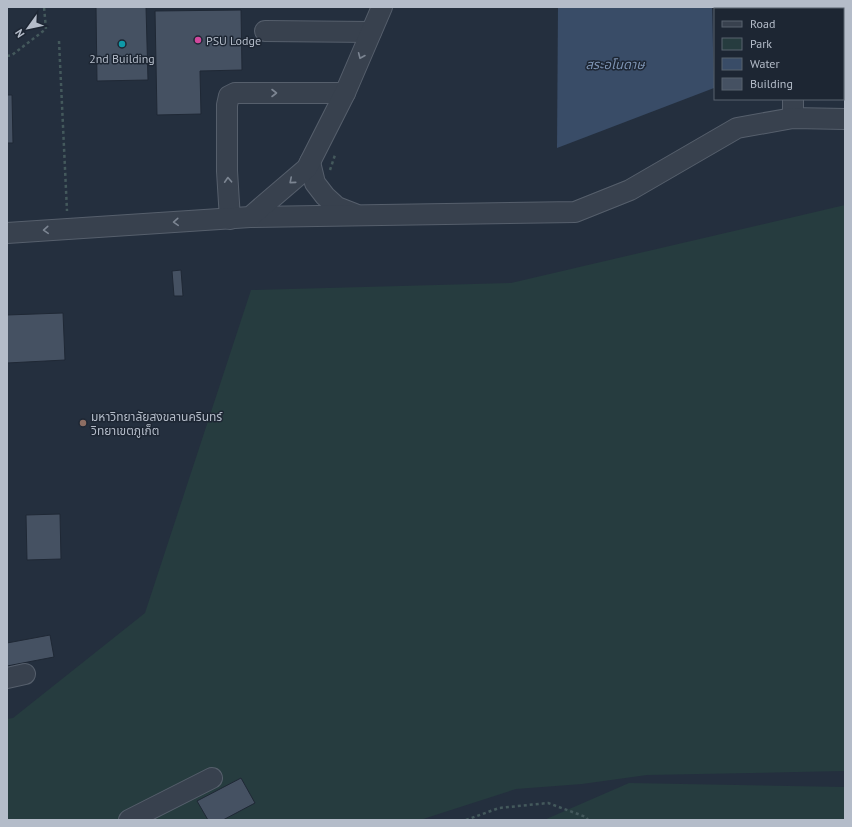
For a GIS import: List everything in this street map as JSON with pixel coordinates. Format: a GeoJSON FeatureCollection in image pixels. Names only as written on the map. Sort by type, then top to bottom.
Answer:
{"type":"FeatureCollection","features":[{"type":"Feature","properties":{"kind":"street"},"geometry":{"type":"LineString","coordinates":[[250,217],[307,168],[345,93],[382,7]]}},
{"type":"Feature","properties":{"kind":"street"},"geometry":{"type":"LineString","coordinates":[[265,30],[371,32]]}},
{"type":"Feature","properties":{"kind":"street"},"geometry":{"type":"LineString","coordinates":[[230,219],[227,170],[226,105],[229,96],[235,93],[345,93]]}},
{"type":"Feature","properties":{"kind":"street"},"geometry":{"type":"LineString","coordinates":[[7,233],[250,217],[575,212],[630,190],[736,128],[793,109],[845,119]]}},
{"type":"Feature","properties":{"kind":"street"},"geometry":{"type":"LineString","coordinates":[[310,162],[314,183],[325,196],[336,207],[360,216]]}},
{"type":"Feature","properties":{"kind":"street"},"geometry":{"type":"LineString","coordinates":[[129,820],[212,778]]}},
{"type":"Feature","properties":{"kind":"path"},"geometry":{"type":"LineString","coordinates":[[7,56],[12,55],[46,29],[44,7]]}},
{"type":"Feature","properties":{"kind":"path"},"geometry":{"type":"LineString","coordinates":[[59,41],[67,211]]}},
{"type":"Feature","properties":{"kind":"path"},"geometry":{"type":"LineString","coordinates":[[328,177],[337,148]]}},
{"type":"Feature","properties":{"kind":"path"},"geometry":{"type":"LineString","coordinates":[[466,820],[499,808],[548,804],[586,817],[588,820]]}},
{"type":"Feature","properties":{"kind":"green space"},"geometry":{"type":"Polygon","coordinates":[[[845,205],[845,771],[647,775],[582,784],[516,789],[420,820],[7,820],[7,719],[13,718],[145,613],[251,290],[511,283],[845,205]]]}},
{"type":"Feature","properties":{"kind":"green space"},"geometry":{"type":"Polygon","coordinates":[[[629,783],[845,787],[845,820],[544,820],[629,783]]]}},
{"type":"Feature","properties":{"kind":"water","name":"สระอโนดาษ"},"geometry":{"type":"Polygon","coordinates":[[[558,7],[712,7],[714,88],[557,148],[558,7]]]}},
{"type":"Feature","properties":{"kind":"building","name":"2nd Building"},"geometry":{"type":"Polygon","coordinates":[[[96,7],[146,7],[148,80],[97,81],[96,7]]]}},
{"type":"Feature","properties":{"kind":"building"},"geometry":{"type":"Polygon","coordinates":[[[813,7],[836,7],[836,8],[813,7]]]}},
{"type":"Feature","properties":{"kind":"building","name":"PSU Lodge"},"geometry":{"type":"Polygon","coordinates":[[[241,10],[242,70],[200,71],[201,114],[157,115],[155,11],[241,10]]]}},
{"type":"Feature","properties":{"kind":"building"},"geometry":{"type":"Polygon","coordinates":[[[7,95],[12,95],[13,143],[7,143],[7,95]]]}},
{"type":"Feature","properties":{"kind":"building"},"geometry":{"type":"Polygon","coordinates":[[[181,270],[183,296],[174,296],[172,271],[181,270]]]}},
{"type":"Feature","properties":{"kind":"building"},"geometry":{"type":"Polygon","coordinates":[[[63,313],[65,360],[7,363],[7,315],[63,313]]]}},
{"type":"Feature","properties":{"kind":"building"},"geometry":{"type":"Polygon","coordinates":[[[60,514],[61,559],[27,560],[26,515],[60,514]]]}},
{"type":"Feature","properties":{"kind":"building"},"geometry":{"type":"Polygon","coordinates":[[[50,635],[54,657],[7,666],[7,643],[50,635]]]}},
{"type":"Feature","properties":{"kind":"building"},"geometry":{"type":"Polygon","coordinates":[[[241,778],[255,803],[223,820],[208,820],[197,801],[241,778]]]}},
{"type":"Feature","properties":{"kind":"place","name":"PSU Lodge"},"geometry":{"type":"Point","coordinates":[198,40]}},
{"type":"Feature","properties":{"kind":"place","name":"2nd Building"},"geometry":{"type":"Point","coordinates":[122,44]}},
{"type":"Feature","properties":{"kind":"place","name":"มหาวิทยาลัยสงขลานครินทร์ วิทยาเขตภูเก็ต"},"geometry":{"type":"Point","coordinates":[83,423]}}]}
